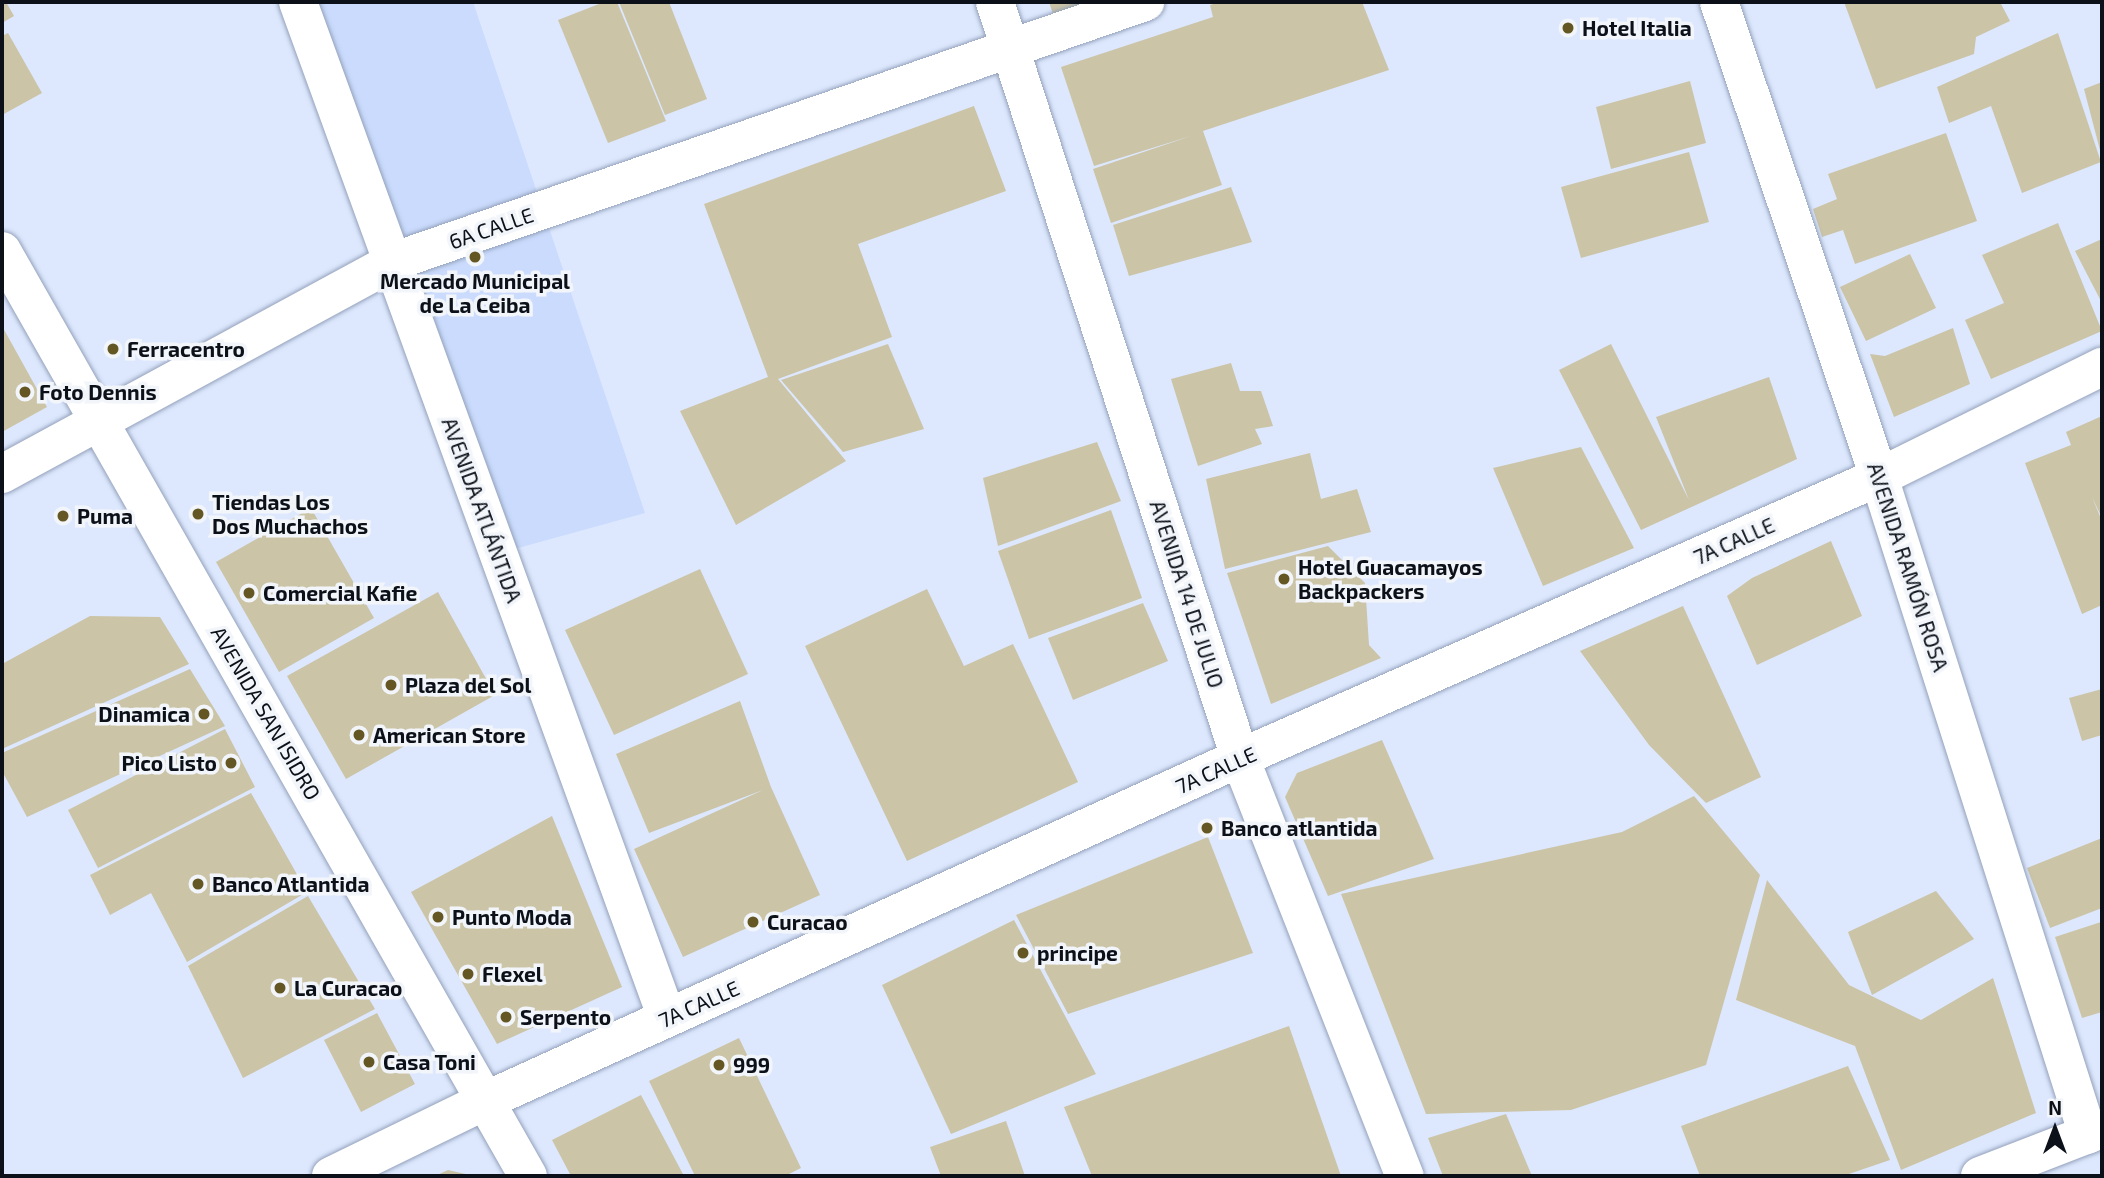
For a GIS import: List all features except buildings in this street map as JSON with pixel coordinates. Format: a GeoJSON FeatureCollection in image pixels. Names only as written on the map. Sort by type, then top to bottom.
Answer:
{"type":"FeatureCollection","features":[{"type":"Feature","properties":{"kind":"street","name":"AVENIDA ATLÁNTIDA"},"geometry":{"type":"LineString","coordinates":[[298,2],[667,1018]]}},
{"type":"Feature","properties":{"kind":"street","name":"AVENIDA 14 DE JULIO"},"geometry":{"type":"LineString","coordinates":[[995,2],[1240,758],[1405,1176]]}},
{"type":"Feature","properties":{"kind":"street","name":"6A CALLE"},"geometry":{"type":"LineString","coordinates":[[2,474],[95,420],[392,262],[1145,2]]}},
{"type":"Feature","properties":{"kind":"street","name":"AVENIDA RAMÓN ROSA"},"geometry":{"type":"LineString","coordinates":[[1719,2],[2095,1132]]}},
{"type":"Feature","properties":{"kind":"street","name":"AVENIDA SAN ISIDRO"},"geometry":{"type":"LineString","coordinates":[[2,251],[95,420],[487,1100],[528,1176]]}},
{"type":"Feature","properties":{"kind":"street","name":"7A CALLE"},"geometry":{"type":"LineString","coordinates":[[331,1176],[487,1100],[1240,758],[1879,477],[2102,367]]}},
{"type":"Feature","properties":{"kind":"street"},"geometry":{"type":"LineString","coordinates":[[1980,1176],[2095,1132]]}},
{"type":"Feature","properties":{"kind":"shaded area","name":"Mercado Municipal de La Ceiba"},"geometry":{"type":"Polygon","coordinates":[[[296,2],[473,2],[645,513],[500,553],[296,2]]]}},
{"type":"Feature","properties":{"kind":"place","name":"Hotel Italia"},"geometry":{"type":"Point","coordinates":[1568,28]}},
{"type":"Feature","properties":{"kind":"place","name":"Mercado Municipal de La Ceiba"},"geometry":{"type":"Point","coordinates":[475,257]}},
{"type":"Feature","properties":{"kind":"place","name":"Ferracentro"},"geometry":{"type":"Point","coordinates":[113,349]}},
{"type":"Feature","properties":{"kind":"place","name":"Foto Dennis"},"geometry":{"type":"Point","coordinates":[25,392]}},
{"type":"Feature","properties":{"kind":"place","name":"Tiendas Los Dos Muchachos"},"geometry":{"type":"Point","coordinates":[198,514]}},
{"type":"Feature","properties":{"kind":"place","name":"Puma"},"geometry":{"type":"Point","coordinates":[63,516]}},
{"type":"Feature","properties":{"kind":"place","name":"Hotel Guacamayos Backpackers"},"geometry":{"type":"Point","coordinates":[1284,579]}},
{"type":"Feature","properties":{"kind":"place","name":"Comercial Kafie"},"geometry":{"type":"Point","coordinates":[249,593]}},
{"type":"Feature","properties":{"kind":"place","name":"Plaza del Sol"},"geometry":{"type":"Point","coordinates":[391,685]}},
{"type":"Feature","properties":{"kind":"place","name":"Dinamica"},"geometry":{"type":"Point","coordinates":[204,714]}},
{"type":"Feature","properties":{"kind":"place","name":"American Store"},"geometry":{"type":"Point","coordinates":[359,735]}},
{"type":"Feature","properties":{"kind":"place","name":"Pico Listo"},"geometry":{"type":"Point","coordinates":[231,763]}},
{"type":"Feature","properties":{"kind":"place","name":"Banco atlantida"},"geometry":{"type":"Point","coordinates":[1207,828]}},
{"type":"Feature","properties":{"kind":"place","name":"Banco Atlantida"},"geometry":{"type":"Point","coordinates":[198,884]}},
{"type":"Feature","properties":{"kind":"place","name":"Punto Moda"},"geometry":{"type":"Point","coordinates":[438,917]}},
{"type":"Feature","properties":{"kind":"place","name":"Curacao"},"geometry":{"type":"Point","coordinates":[753,922]}},
{"type":"Feature","properties":{"kind":"place","name":"principe"},"geometry":{"type":"Point","coordinates":[1023,953]}},
{"type":"Feature","properties":{"kind":"place","name":"Flexel"},"geometry":{"type":"Point","coordinates":[468,974]}},
{"type":"Feature","properties":{"kind":"place","name":"La Curacao"},"geometry":{"type":"Point","coordinates":[280,988]}},
{"type":"Feature","properties":{"kind":"place","name":"Serpento"},"geometry":{"type":"Point","coordinates":[506,1017]}},
{"type":"Feature","properties":{"kind":"place","name":"Casa Toni"},"geometry":{"type":"Point","coordinates":[369,1062]}},
{"type":"Feature","properties":{"kind":"place","name":"999"},"geometry":{"type":"Point","coordinates":[719,1065]}}]}
